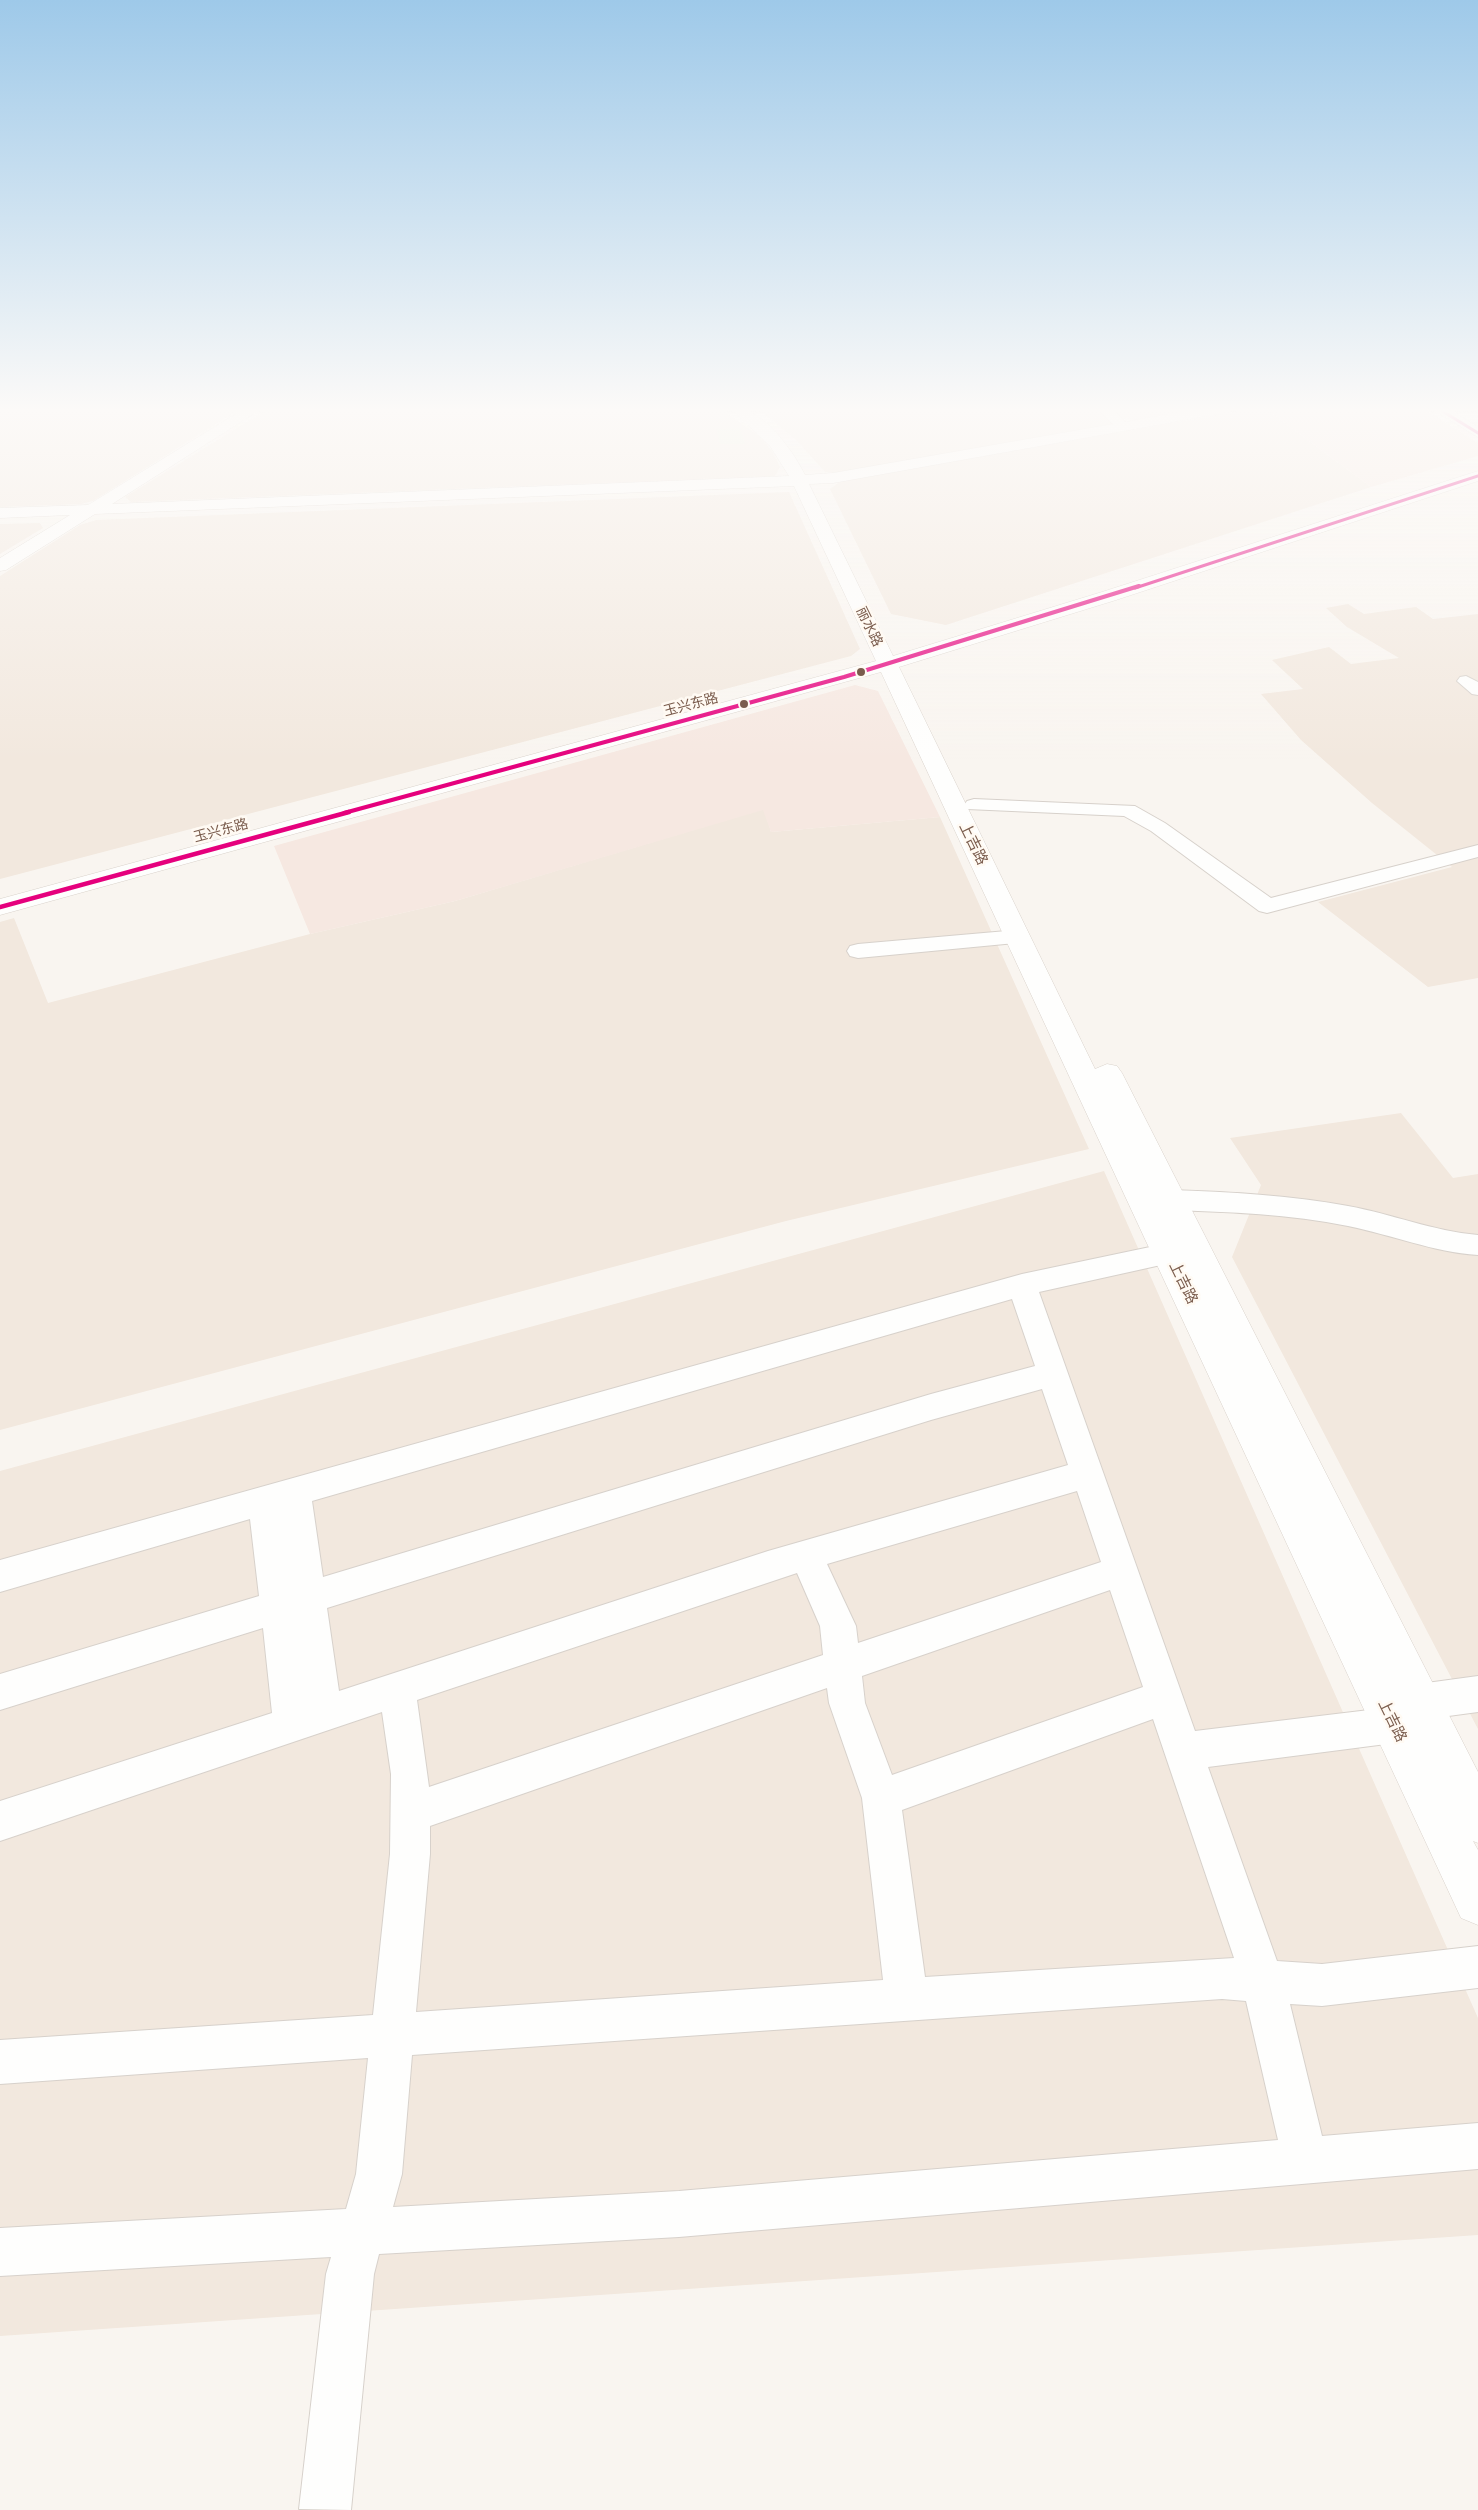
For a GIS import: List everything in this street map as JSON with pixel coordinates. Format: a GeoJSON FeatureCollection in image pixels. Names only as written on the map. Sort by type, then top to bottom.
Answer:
{"type":"FeatureCollection","features":[{"type":"Feature","properties":{"kind":"main road"},"geometry":{"type":"LineString","coordinates":[[0,566],[65,526]]}},
{"type":"Feature","properties":{"kind":"main road","name":"丽水路"},"geometry":{"type":"LineString","coordinates":[[828,526],[891,656]]}},
{"type":"Feature","properties":{"kind":"main road","name":"玉兴东路"},"geometry":{"type":"LineString","coordinates":[[0,891],[891,656],[1287,526]]}},
{"type":"Feature","properties":{"kind":"main road","name":"玉兴东路"},"geometry":{"type":"LineString","coordinates":[[0,907],[1109,596],[1324,526]]}},
{"type":"Feature","properties":{"kind":"main road","name":"上吉路"},"geometry":{"type":"LineString","coordinates":[[891,656],[974,805],[1170,1200],[1407,1714],[1478,1901]]}},
{"type":"Feature","properties":{"kind":"main road","name":"上吉路"},"geometry":{"type":"LineString","coordinates":[[891,656],[1018,937],[1169,1254],[1407,1714],[1478,1820]]}},
{"type":"Feature","properties":{"kind":"street"},"geometry":{"type":"LineString","coordinates":[[1478,678],[1466,681],[1478,690]]}},
{"type":"Feature","properties":{"kind":"street"},"geometry":{"type":"LineString","coordinates":[[974,805],[1128,810],[1158,827],[1268,906],[1478,851]]}},
{"type":"Feature","properties":{"kind":"street"},"geometry":{"type":"LineString","coordinates":[[858,951],[1018,937]]}},
{"type":"Feature","properties":{"kind":"street"},"geometry":{"type":"LineString","coordinates":[[1170,1200],[1227,1202],[1336,1214],[1443,1240],[1478,1245]]}},
{"type":"Feature","properties":{"kind":"street"},"geometry":{"type":"LineString","coordinates":[[0,1576],[1022,1285],[1169,1254]]}},
{"type":"Feature","properties":{"kind":"street"},"geometry":{"type":"LineString","coordinates":[[1022,1285],[1263,1981],[1305,2161]]}},
{"type":"Feature","properties":{"kind":"street"},"geometry":{"type":"LineString","coordinates":[[0,1692],[931,1407],[1052,1374]]}},
{"type":"Feature","properties":{"kind":"street"},"geometry":{"type":"LineString","coordinates":[[0,1821],[806,1555],[1086,1474]]}},
{"type":"Feature","properties":{"kind":"street"},"geometry":{"type":"LineString","coordinates":[[280,1497],[308,1719]]}},
{"type":"Feature","properties":{"kind":"street"},"geometry":{"type":"LineString","coordinates":[[806,1555],[838,1626],[847,1703],[881,1798],[907,2000]]}},
{"type":"Feature","properties":{"kind":"street"},"geometry":{"type":"LineString","coordinates":[[411,1813],[1120,1571]]}},
{"type":"Feature","properties":{"kind":"street"},"geometry":{"type":"LineString","coordinates":[[325,2510],[350,2274],[379,2174],[410,1854],[411,1813],[408,1763],[397,1689]]}},
{"type":"Feature","properties":{"kind":"street"},"geometry":{"type":"LineString","coordinates":[[1183,1751],[1407,1714],[1478,1694]]}},
{"type":"Feature","properties":{"kind":"street"},"geometry":{"type":"LineString","coordinates":[[881,1798],[1164,1697]]}},
{"type":"Feature","properties":{"kind":"street"},"geometry":{"type":"LineString","coordinates":[[0,2062],[1222,1978],[1322,1986],[1478,1967]]}},
{"type":"Feature","properties":{"kind":"street"},"geometry":{"type":"LineString","coordinates":[[0,2252],[679,2214],[1478,2146]]}},
{"type":"Feature","properties":{"kind":"shaded area"},"geometry":{"type":"Polygon","coordinates":[[[0,526],[42,526],[43,528],[0,554],[0,526]]]}},
{"type":"Feature","properties":{"kind":"shaded area"},"geometry":{"type":"Polygon","coordinates":[[[78,526],[804,526],[860,649],[851,656],[0,879],[0,576],[78,526]]]}},
{"type":"Feature","properties":{"kind":"shaded area"},"geometry":{"type":"Polygon","coordinates":[[[848,526],[1250,526],[946,625],[891,614],[848,526]]]}},
{"type":"Feature","properties":{"kind":"shaded area"},"geometry":{"type":"Polygon","coordinates":[[[1348,604],[1364,614],[1416,607],[1433,619],[1478,614],[1478,978],[1428,987],[1318,902],[1452,867],[1372,803],[1301,740],[1261,694],[1303,689],[1272,660],[1329,647],[1351,664],[1399,658],[1347,627],[1326,608],[1348,604]]]}},
{"type":"Feature","properties":{"kind":"shaded area"},"geometry":{"type":"Polygon","coordinates":[[[855,685],[878,691],[940,817],[771,832],[763,810],[455,901],[310,934],[274,846],[855,685]]]}},
{"type":"Feature","properties":{"kind":"shaded area"},"geometry":{"type":"Polygon","coordinates":[[[764,809],[771,832],[940,817],[1089,1149],[786,1221],[0,1430],[0,922],[14,918],[48,1003],[310,934],[455,901],[764,809]]]}},
{"type":"Feature","properties":{"kind":"shaded area"},"geometry":{"type":"Polygon","coordinates":[[[1401,1113],[1453,1178],[1478,1174],[1478,1729],[1232,1257],[1261,1185],[1230,1138],[1401,1113]]]}},
{"type":"Feature","properties":{"kind":"shaded area"},"geometry":{"type":"Polygon","coordinates":[[[1104,1171],[1478,2018],[1478,2235],[0,2336],[0,1471],[1104,1171]]]}},
{"type":"Feature","properties":{"kind":"transit line"},"geometry":{"type":"LineString","coordinates":[[0,907],[844,677],[1109,596],[1324,526]]}}]}
